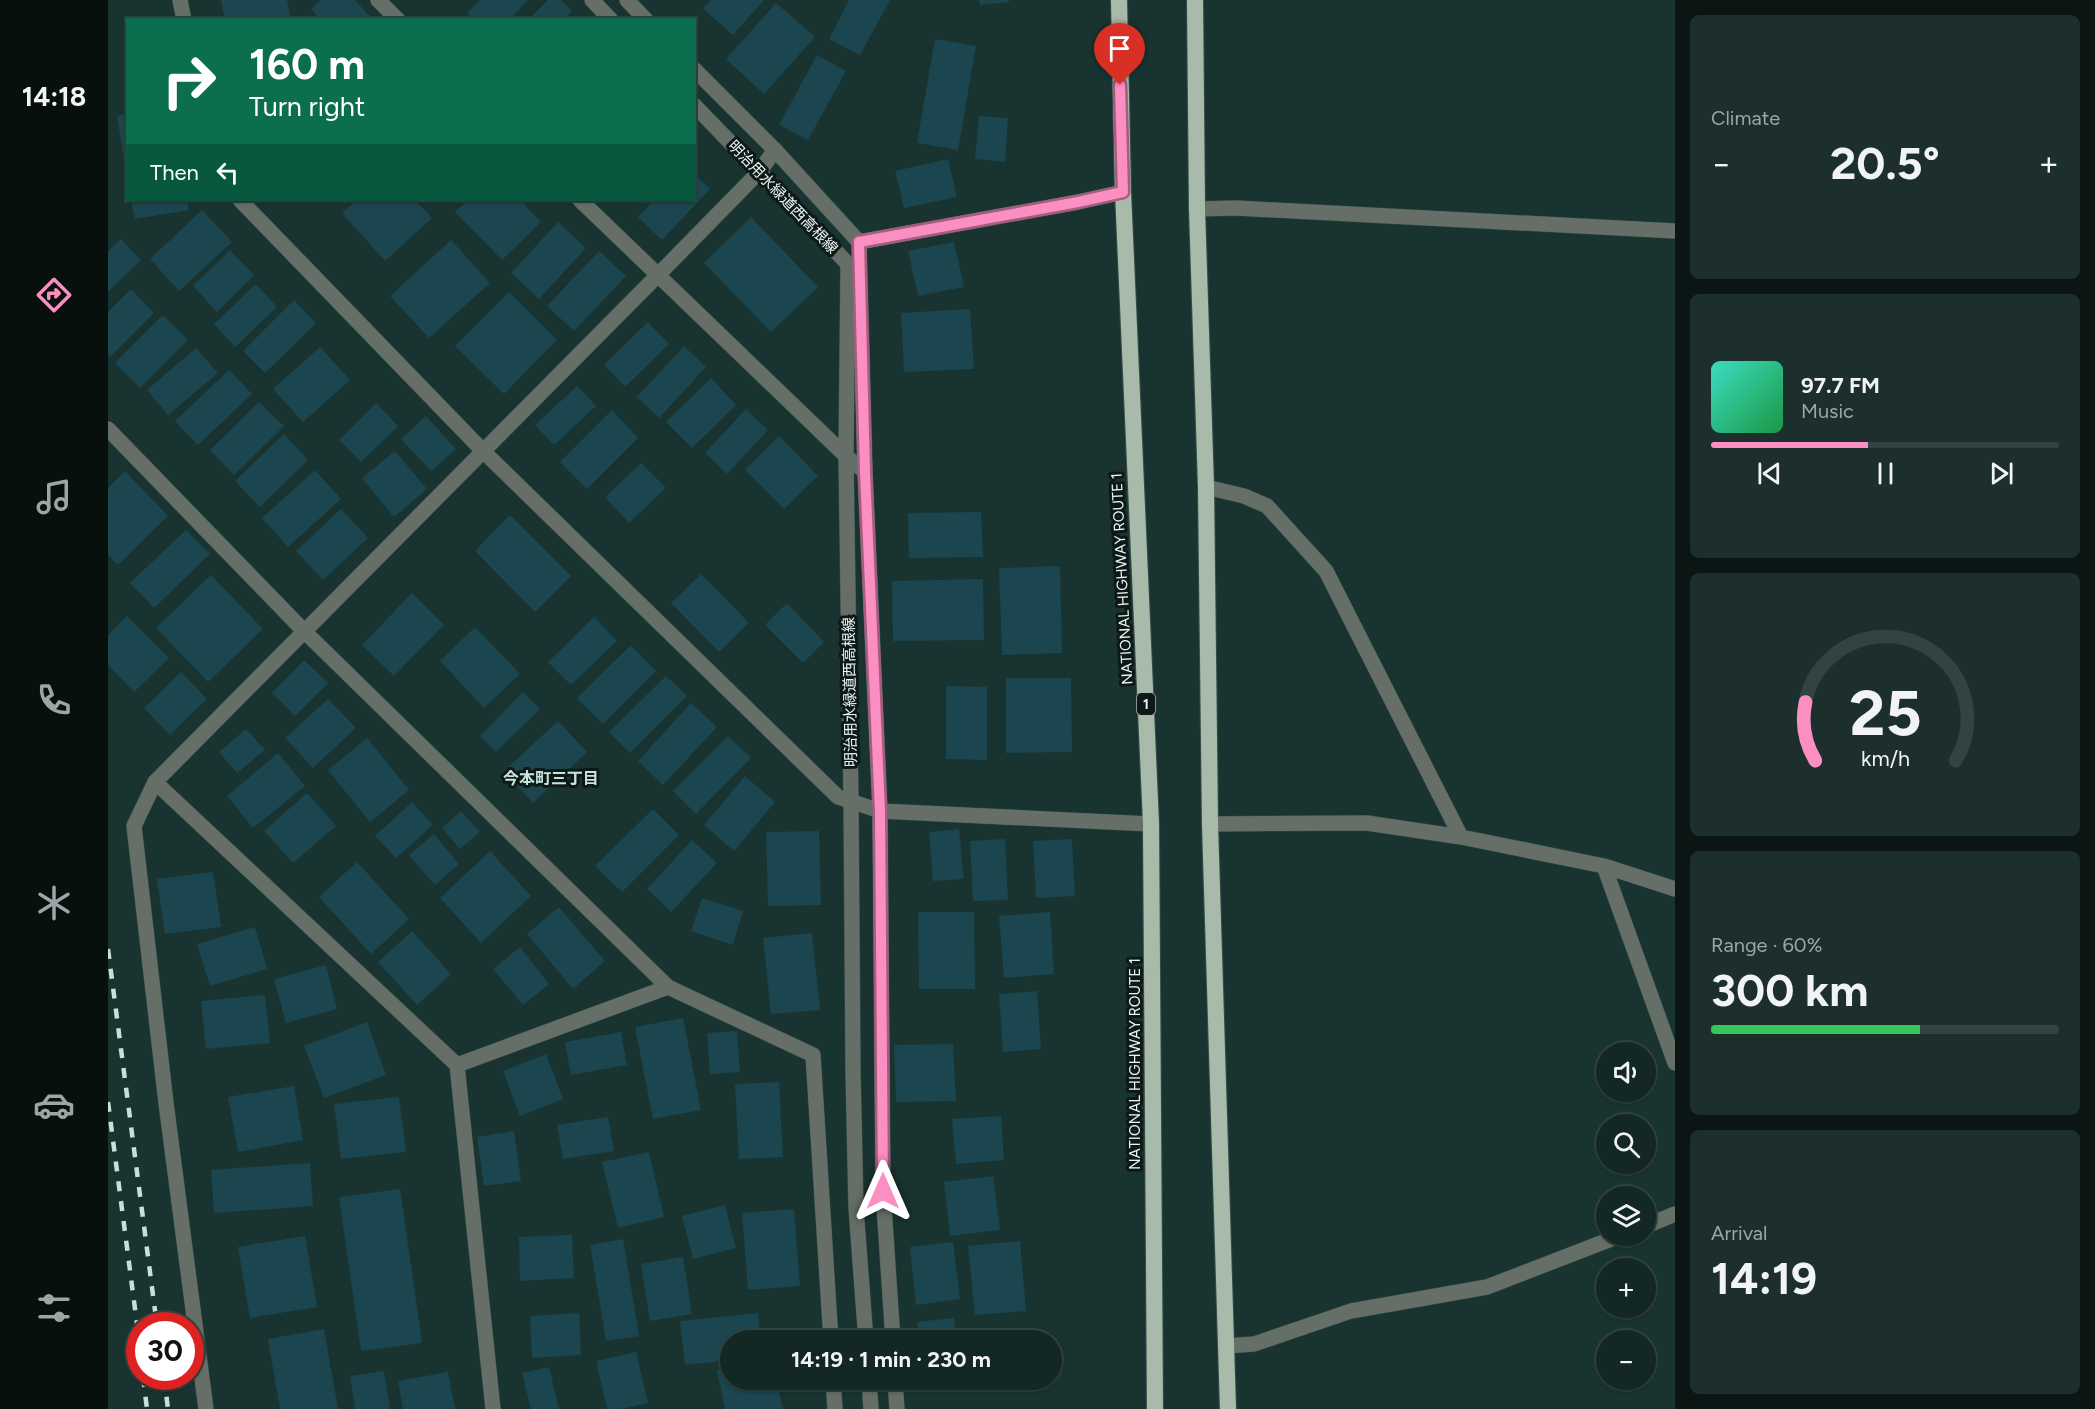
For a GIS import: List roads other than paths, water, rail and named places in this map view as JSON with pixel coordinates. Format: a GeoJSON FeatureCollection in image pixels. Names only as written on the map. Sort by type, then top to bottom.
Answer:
{"type":"FeatureCollection","features":[{"type":"Feature","properties":{"kind":"highway","name":"NATIONAL HIGHWAY ROUTE 1"},"geometry":{"type":"LineString","coordinates":[[1119,0],[1123,192],[1151,824],[1155,1409]]}},
{"type":"Feature","properties":{"kind":"highway"},"geometry":{"type":"LineString","coordinates":[[1195,0],[1197,209],[1206,487],[1210,824],[1228,1409]]}},
{"type":"Feature","properties":{"kind":"street"},"geometry":{"type":"LineString","coordinates":[[180,0],[184,18]]}},
{"type":"Feature","properties":{"kind":"street"},"geometry":{"type":"LineString","coordinates":[[378,0],[396,18]]}},
{"type":"Feature","properties":{"kind":"street"},"geometry":{"type":"LineString","coordinates":[[592,0],[609,18]]}},
{"type":"Feature","properties":{"kind":"street"},"geometry":{"type":"LineString","coordinates":[[627,0],[644,18]]}},
{"type":"Feature","properties":{"kind":"street"},"geometry":{"type":"LineString","coordinates":[[696,71],[775,150],[859,242],[865,472],[880,811],[883,1191],[891,1330]]}},
{"type":"Feature","properties":{"kind":"street","name":"明治用水緑道西高根線"},"geometry":{"type":"LineString","coordinates":[[696,107],[848,264],[846,456],[856,1208],[865,1330]]}},
{"type":"Feature","properties":{"kind":"street"},"geometry":{"type":"LineString","coordinates":[[206,1409],[166,1103],[134,826],[155,782],[657,276],[759,172],[775,150]]}},
{"type":"Feature","properties":{"kind":"street"},"geometry":{"type":"LineString","coordinates":[[859,242],[1123,192]]}},
{"type":"Feature","properties":{"kind":"street"},"geometry":{"type":"LineString","coordinates":[[241,201],[484,452],[838,797],[880,811],[1151,824]]}},
{"type":"Feature","properties":{"kind":"street"},"geometry":{"type":"LineString","coordinates":[[581,201],[657,276],[865,472]]}},
{"type":"Feature","properties":{"kind":"street"},"geometry":{"type":"LineString","coordinates":[[1197,209],[1236,208],[1675,231]]}},
{"type":"Feature","properties":{"kind":"street"},"geometry":{"type":"LineString","coordinates":[[108,429],[304,631],[668,987],[813,1055],[830,1330]]}},
{"type":"Feature","properties":{"kind":"street"},"geometry":{"type":"LineString","coordinates":[[1206,487],[1244,496],[1267,506],[1326,571],[1461,837]]}},
{"type":"Feature","properties":{"kind":"street"},"geometry":{"type":"LineString","coordinates":[[155,782],[457,1065],[494,1409]]}},
{"type":"Feature","properties":{"kind":"street"},"geometry":{"type":"LineString","coordinates":[[1210,824],[1366,823],[1461,837],[1604,866],[1675,889]]}},
{"type":"Feature","properties":{"kind":"street"},"geometry":{"type":"LineString","coordinates":[[1604,866],[1675,1063]]}},
{"type":"Feature","properties":{"kind":"street"},"geometry":{"type":"LineString","coordinates":[[457,1065],[668,987]]}},
{"type":"Feature","properties":{"kind":"street"},"geometry":{"type":"LineString","coordinates":[[1656,1222],[1675,1215]]}},
{"type":"Feature","properties":{"kind":"street"},"geometry":{"type":"LineString","coordinates":[[1226,1346],[1254,1344],[1351,1311],[1487,1287],[1596,1245]]}},
{"type":"Feature","properties":{"kind":"street"},"geometry":{"type":"LineString","coordinates":[[834,1390],[835,1409]]}},
{"type":"Feature","properties":{"kind":"street"},"geometry":{"type":"LineString","coordinates":[[870,1390],[871,1409]]}},
{"type":"Feature","properties":{"kind":"street"},"geometry":{"type":"LineString","coordinates":[[896,1390],[897,1409]]}},
{"type":"Feature","properties":{"kind":"railway"},"geometry":{"type":"LineString","coordinates":[[108,949],[155,1312]]}},
{"type":"Feature","properties":{"kind":"railway"},"geometry":{"type":"LineString","coordinates":[[108,1102],[135,1312]]}},
{"type":"Feature","properties":{"kind":"railway"},"geometry":{"type":"LineString","coordinates":[[145,1390],[147,1409]]}},
{"type":"Feature","properties":{"kind":"railway"},"geometry":{"type":"LineString","coordinates":[[166,1390],[168,1409]]}},
{"type":"Feature","properties":{"kind":"district","name":"今本町三丁目"},"geometry":{"type":"Point","coordinates":[551,778]}}]}
